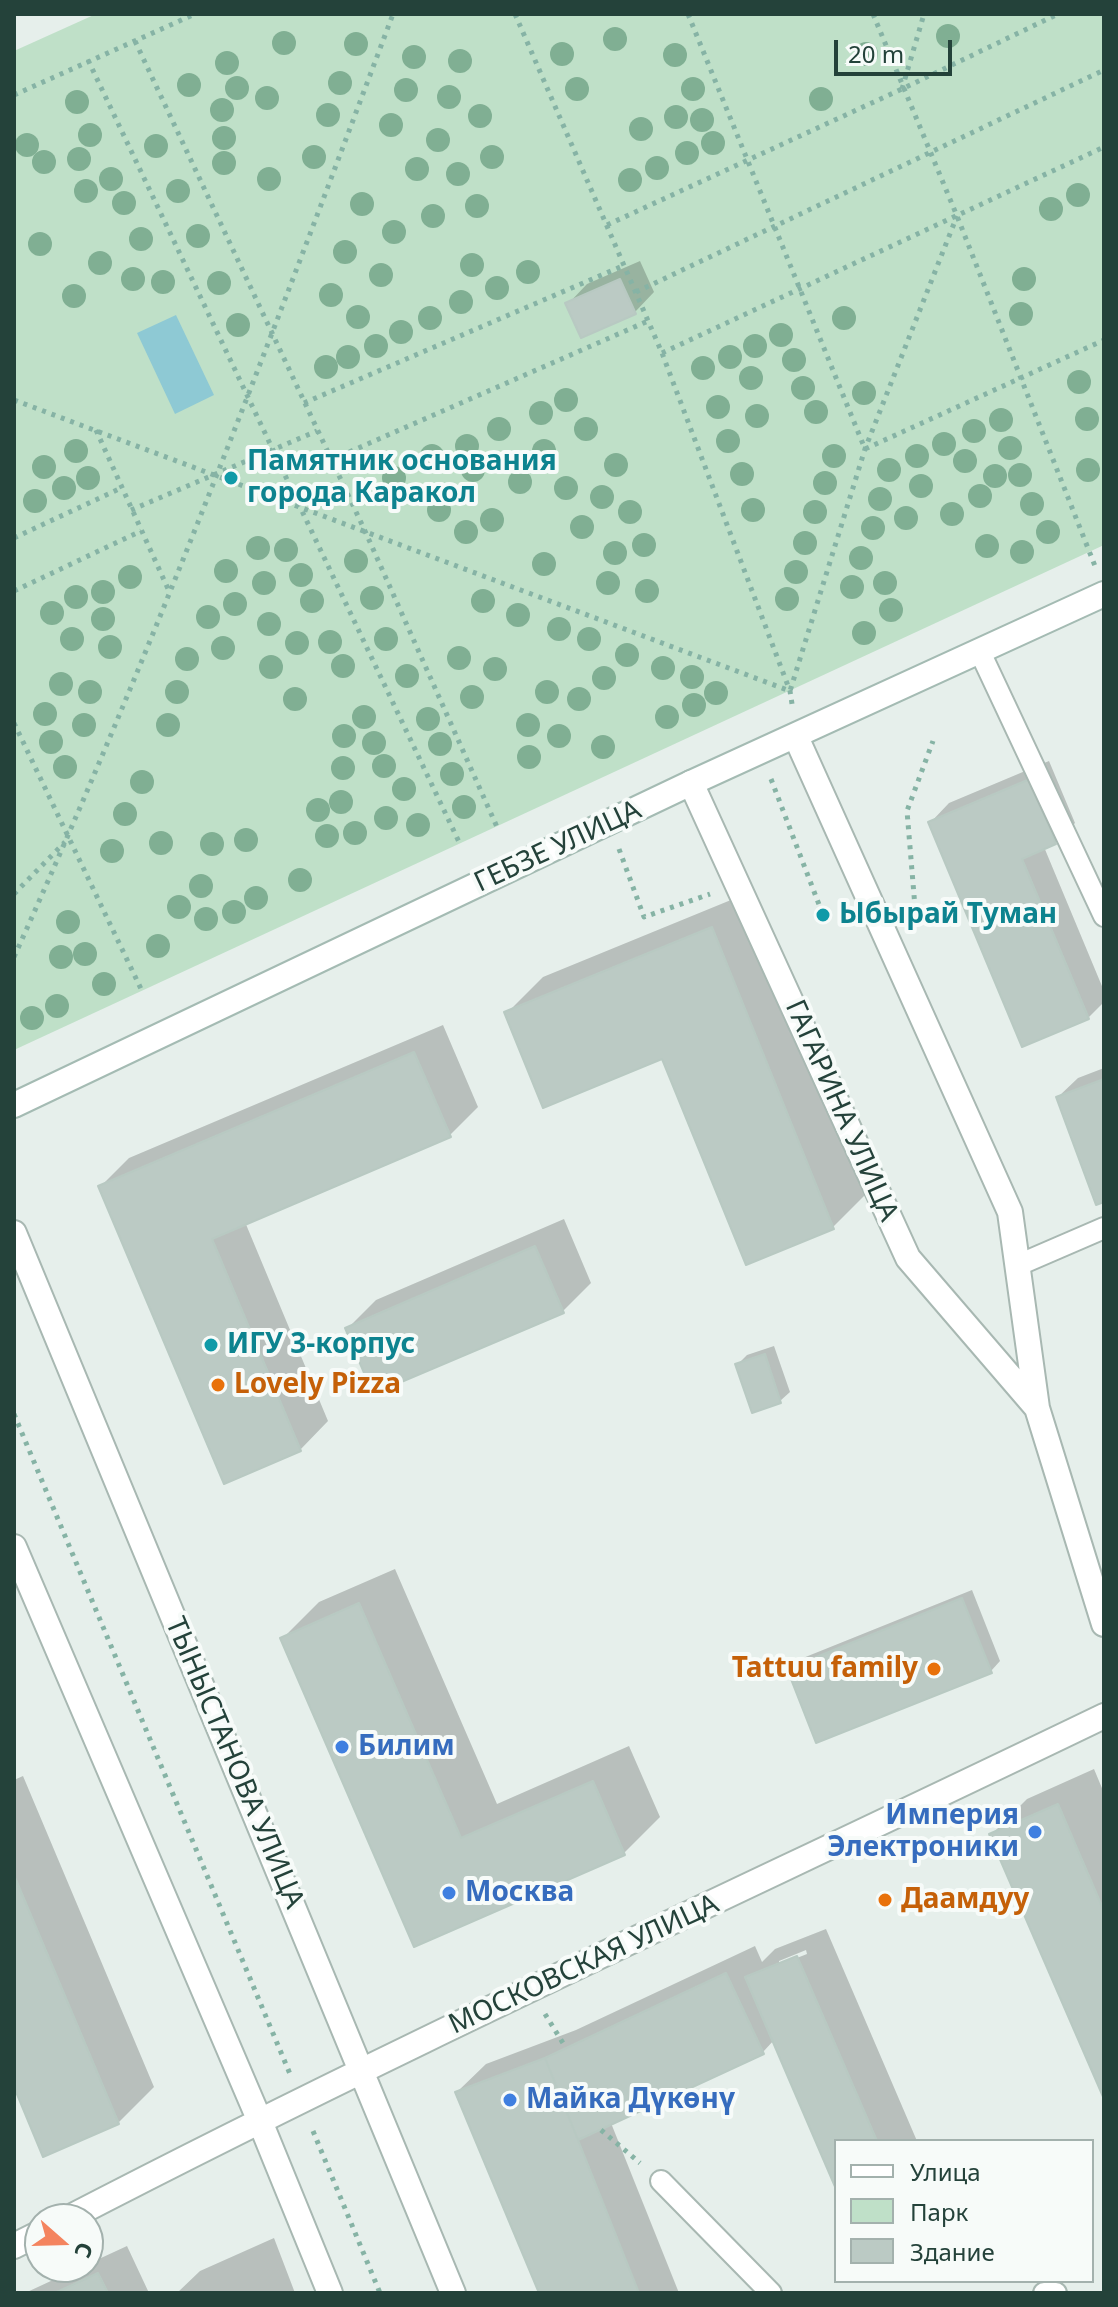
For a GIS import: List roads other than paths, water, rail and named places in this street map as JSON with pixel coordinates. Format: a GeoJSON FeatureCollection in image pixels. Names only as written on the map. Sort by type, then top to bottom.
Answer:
{"type":"FeatureCollection","features":[{"type":"Feature","properties":{"kind":"street","name":"ГЕБЗЕ УЛИЦА"},"geometry":{"type":"LineString","coordinates":[[14,1105],[691,783],[1104,594]]}},
{"type":"Feature","properties":{"kind":"street","name":"ГАГАРИНА УЛИЦА"},"geometry":{"type":"LineString","coordinates":[[796,737],[1010,1212],[1037,1408],[1104,1624]]}},
{"type":"Feature","properties":{"kind":"street","name":"ГАГАРИНА УЛИЦА"},"geometry":{"type":"LineString","coordinates":[[691,783],[908,1258],[1037,1408]]}},
{"type":"Feature","properties":{"kind":"street","name":"ТЫНЫСТАНОВА УЛИЦА"},"geometry":{"type":"LineString","coordinates":[[14,1233],[453,2293]]}},
{"type":"Feature","properties":{"kind":"street"},"geometry":{"type":"LineString","coordinates":[[14,1547],[259,2119],[330,2293]]}},
{"type":"Feature","properties":{"kind":"street","name":"МОСКОВСКАЯ УЛИЦА"},"geometry":{"type":"LineString","coordinates":[[98,2203],[300,2099],[1104,1716]]}},
{"type":"Feature","properties":{"kind":"lane"},"geometry":{"type":"LineString","coordinates":[[980,652],[1104,916]]}},
{"type":"Feature","properties":{"kind":"lane"},"geometry":{"type":"LineString","coordinates":[[1016,1266],[1104,1228]]}},
{"type":"Feature","properties":{"kind":"lane"},"geometry":{"type":"LineString","coordinates":[[661,2181],[771,2293]]}},
{"type":"Feature","properties":{"kind":"lane"},"geometry":{"type":"LineString","coordinates":[[1044,2293],[1056,2293]]}},
{"type":"Feature","properties":{"kind":"water"},"geometry":{"type":"Polygon","coordinates":[[[176,315],[214,395],[175,414],[137,333],[176,315]]]}},
{"type":"Feature","properties":{"kind":"place","name":"Памятник основания города Каракол"},"geometry":{"type":"Point","coordinates":[231,478]}},
{"type":"Feature","properties":{"kind":"place","name":"Ыбырай Туман"},"geometry":{"type":"Point","coordinates":[823,915]}},
{"type":"Feature","properties":{"kind":"place","name":"ИГУ 3-корпус"},"geometry":{"type":"Point","coordinates":[211,1345]}},
{"type":"Feature","properties":{"kind":"place","name":"Lovely Pizza"},"geometry":{"type":"Point","coordinates":[218,1385]}},
{"type":"Feature","properties":{"kind":"place","name":"Tattuu family"},"geometry":{"type":"Point","coordinates":[934,1669]}},
{"type":"Feature","properties":{"kind":"place","name":"Билим"},"geometry":{"type":"Point","coordinates":[342,1747]}},
{"type":"Feature","properties":{"kind":"place","name":"Империя Электроники"},"geometry":{"type":"Point","coordinates":[1035,1832]}},
{"type":"Feature","properties":{"kind":"place","name":"Москва"},"geometry":{"type":"Point","coordinates":[449,1893]}},
{"type":"Feature","properties":{"kind":"place","name":"Даамдуу"},"geometry":{"type":"Point","coordinates":[885,1900]}},
{"type":"Feature","properties":{"kind":"place","name":"Майка Дүкөнү"},"geometry":{"type":"Point","coordinates":[510,2100]}}]}
